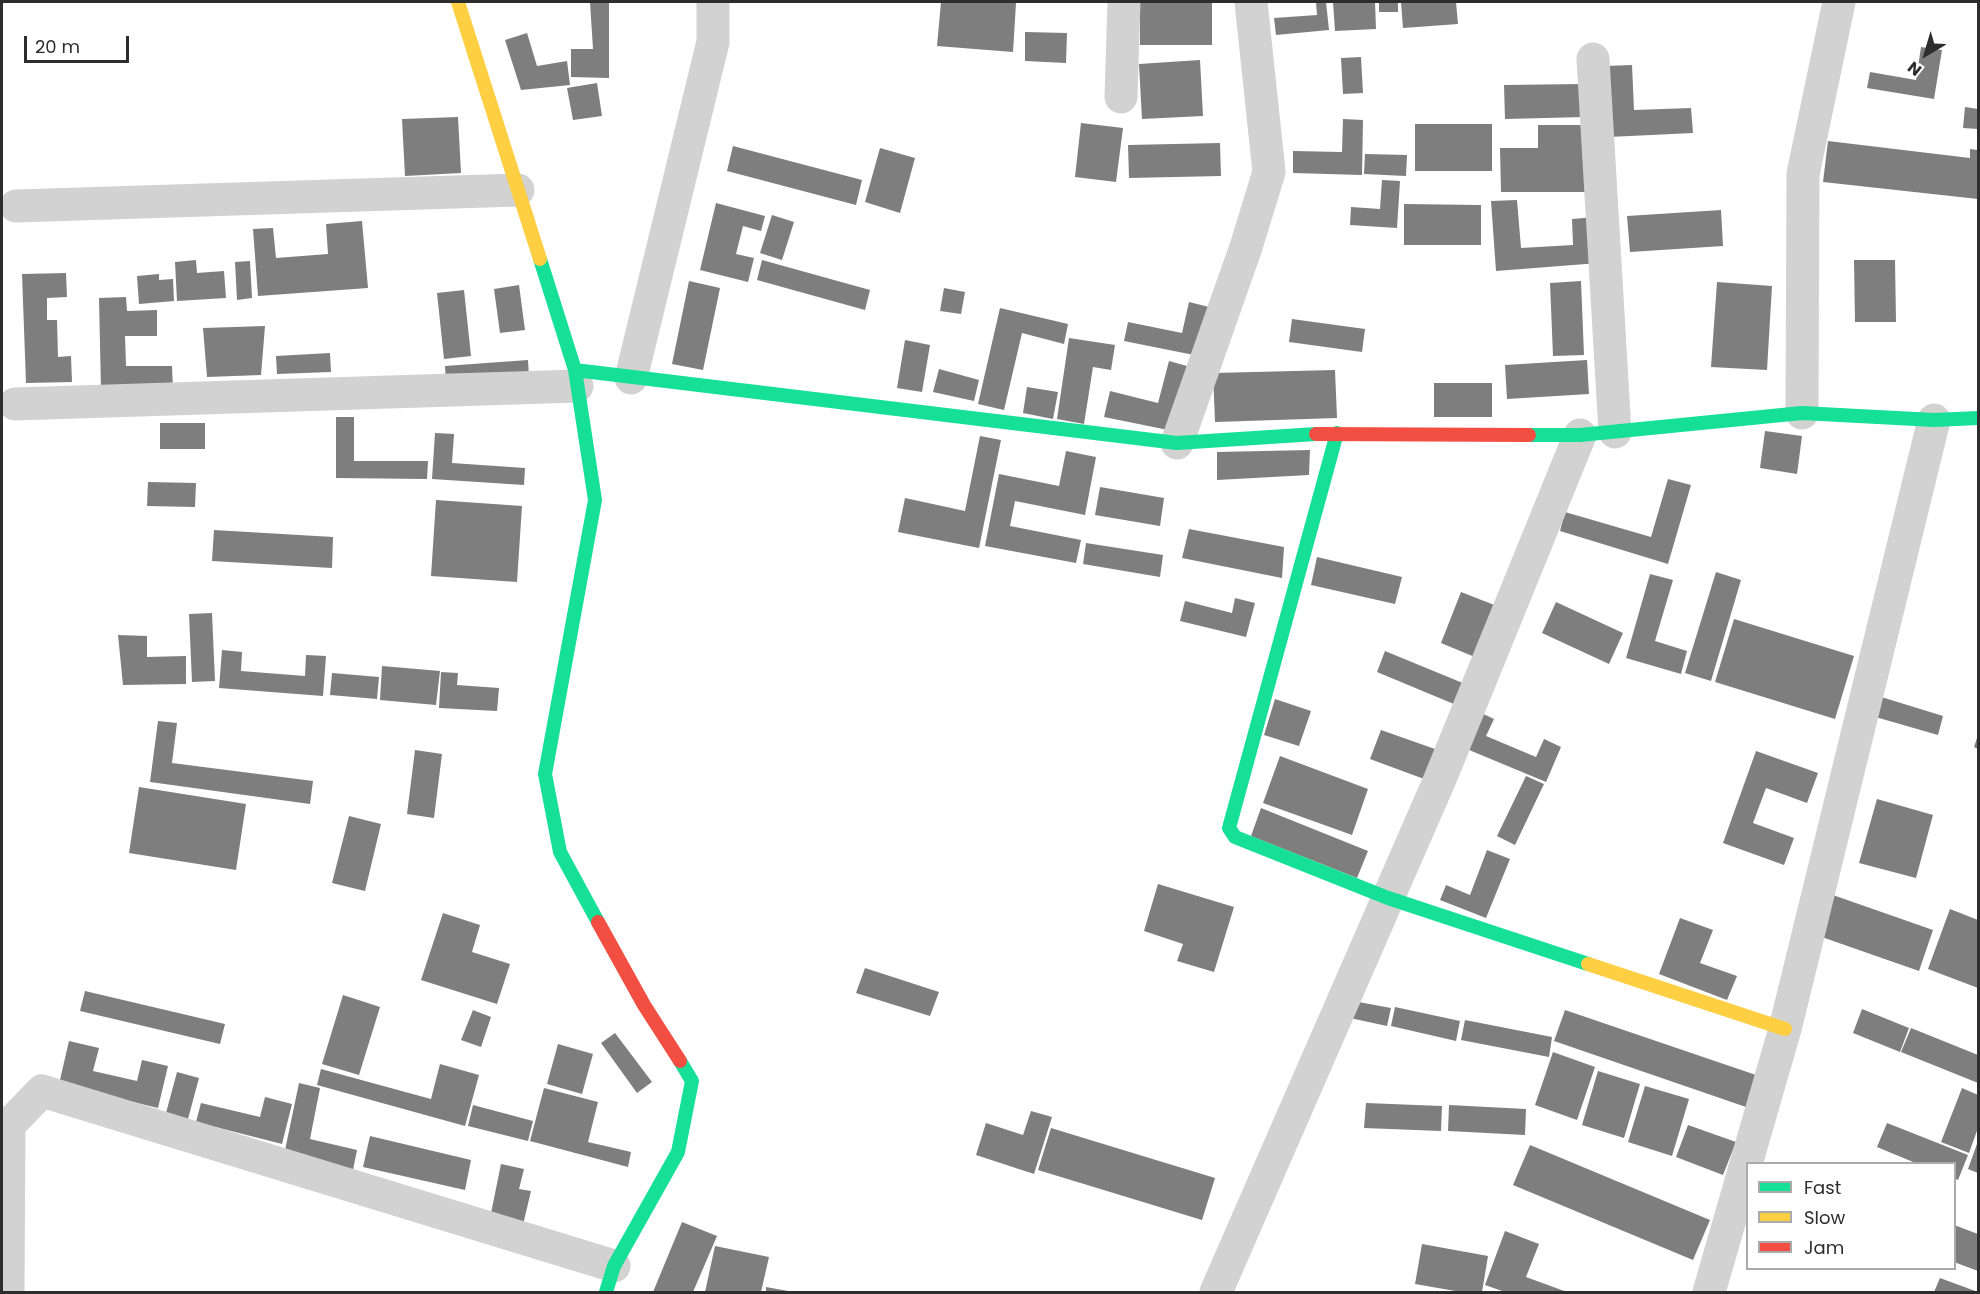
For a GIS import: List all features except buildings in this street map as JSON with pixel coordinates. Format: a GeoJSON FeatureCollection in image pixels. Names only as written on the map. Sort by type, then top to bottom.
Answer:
{"type":"FeatureCollection","features":[{"type":"Feature","properties":{"kind":"street"},"geometry":{"type":"LineString","coordinates":[[8,1293],[9,1125],[42,1091],[610,1279],[678,1152],[692,1081],[644,1005],[560,852],[545,774],[595,500],[576,378],[458,2]]}},
{"type":"Feature","properties":{"kind":"street"},"geometry":{"type":"LineString","coordinates":[[631,378],[713,42],[713,2]]}},
{"type":"Feature","properties":{"kind":"street"},"geometry":{"type":"LineString","coordinates":[[1120,97],[1124,2]]}},
{"type":"Feature","properties":{"kind":"street"},"geometry":{"type":"LineString","coordinates":[[1177,443],[1246,247],[1269,172],[1251,2]]}},
{"type":"Feature","properties":{"kind":"street"},"geometry":{"type":"LineString","coordinates":[[1802,413],[1803,174],[1839,2]]}},
{"type":"Feature","properties":{"kind":"street"},"geometry":{"type":"LineString","coordinates":[[1593,59],[1615,432]]}},
{"type":"Feature","properties":{"kind":"street"},"geometry":{"type":"LineString","coordinates":[[16,206],[518,190]]}},
{"type":"Feature","properties":{"kind":"street"},"geometry":{"type":"LineString","coordinates":[[15,404],[576,378],[631,378],[1177,443],[1336,434],[1580,435],[1802,413],[1934,420],[1978,418]]}},
{"type":"Feature","properties":{"kind":"street"},"geometry":{"type":"LineString","coordinates":[[1747,1162],[1785,1029],[1934,420]]}},
{"type":"Feature","properties":{"kind":"street"},"geometry":{"type":"LineString","coordinates":[[1336,434],[1229,828],[1235,837],[1388,898],[1785,1029]]}},
{"type":"Feature","properties":{"kind":"street"},"geometry":{"type":"LineString","coordinates":[[1216,1293],[1444,768],[1580,435]]}},
{"type":"Feature","properties":{"kind":"street"},"geometry":{"type":"LineString","coordinates":[[1709,1293],[1746,1164]]}},
{"type":"Feature","properties":{"kind":"traffic: fast"},"geometry":{"type":"LineString","coordinates":[[540,259],[575,370],[595,500],[545,774],[560,852],[598,922]]}},
{"type":"Feature","properties":{"kind":"traffic: fast"},"geometry":{"type":"LineString","coordinates":[[575,370],[1177,443],[1316,434]]}},
{"type":"Feature","properties":{"kind":"traffic: fast"},"geometry":{"type":"LineString","coordinates":[[1529,435],[1580,435],[1802,413],[1934,420],[1978,418]]}},
{"type":"Feature","properties":{"kind":"traffic: fast"},"geometry":{"type":"LineString","coordinates":[[1337,433],[1229,828],[1235,837],[1388,898],[1588,964]]}},
{"type":"Feature","properties":{"kind":"traffic: fast"},"geometry":{"type":"LineString","coordinates":[[606,1292],[614,1266],[678,1152],[692,1081],[680,1061]]}},
{"type":"Feature","properties":{"kind":"traffic: slow"},"geometry":{"type":"LineString","coordinates":[[458,2],[540,259]]}},
{"type":"Feature","properties":{"kind":"traffic: slow"},"geometry":{"type":"LineString","coordinates":[[1588,964],[1785,1029]]}},
{"type":"Feature","properties":{"kind":"traffic: jam"},"geometry":{"type":"LineString","coordinates":[[1316,434],[1529,435]]}},
{"type":"Feature","properties":{"kind":"traffic: jam"},"geometry":{"type":"LineString","coordinates":[[598,922],[644,1005],[680,1061]]}}]}
